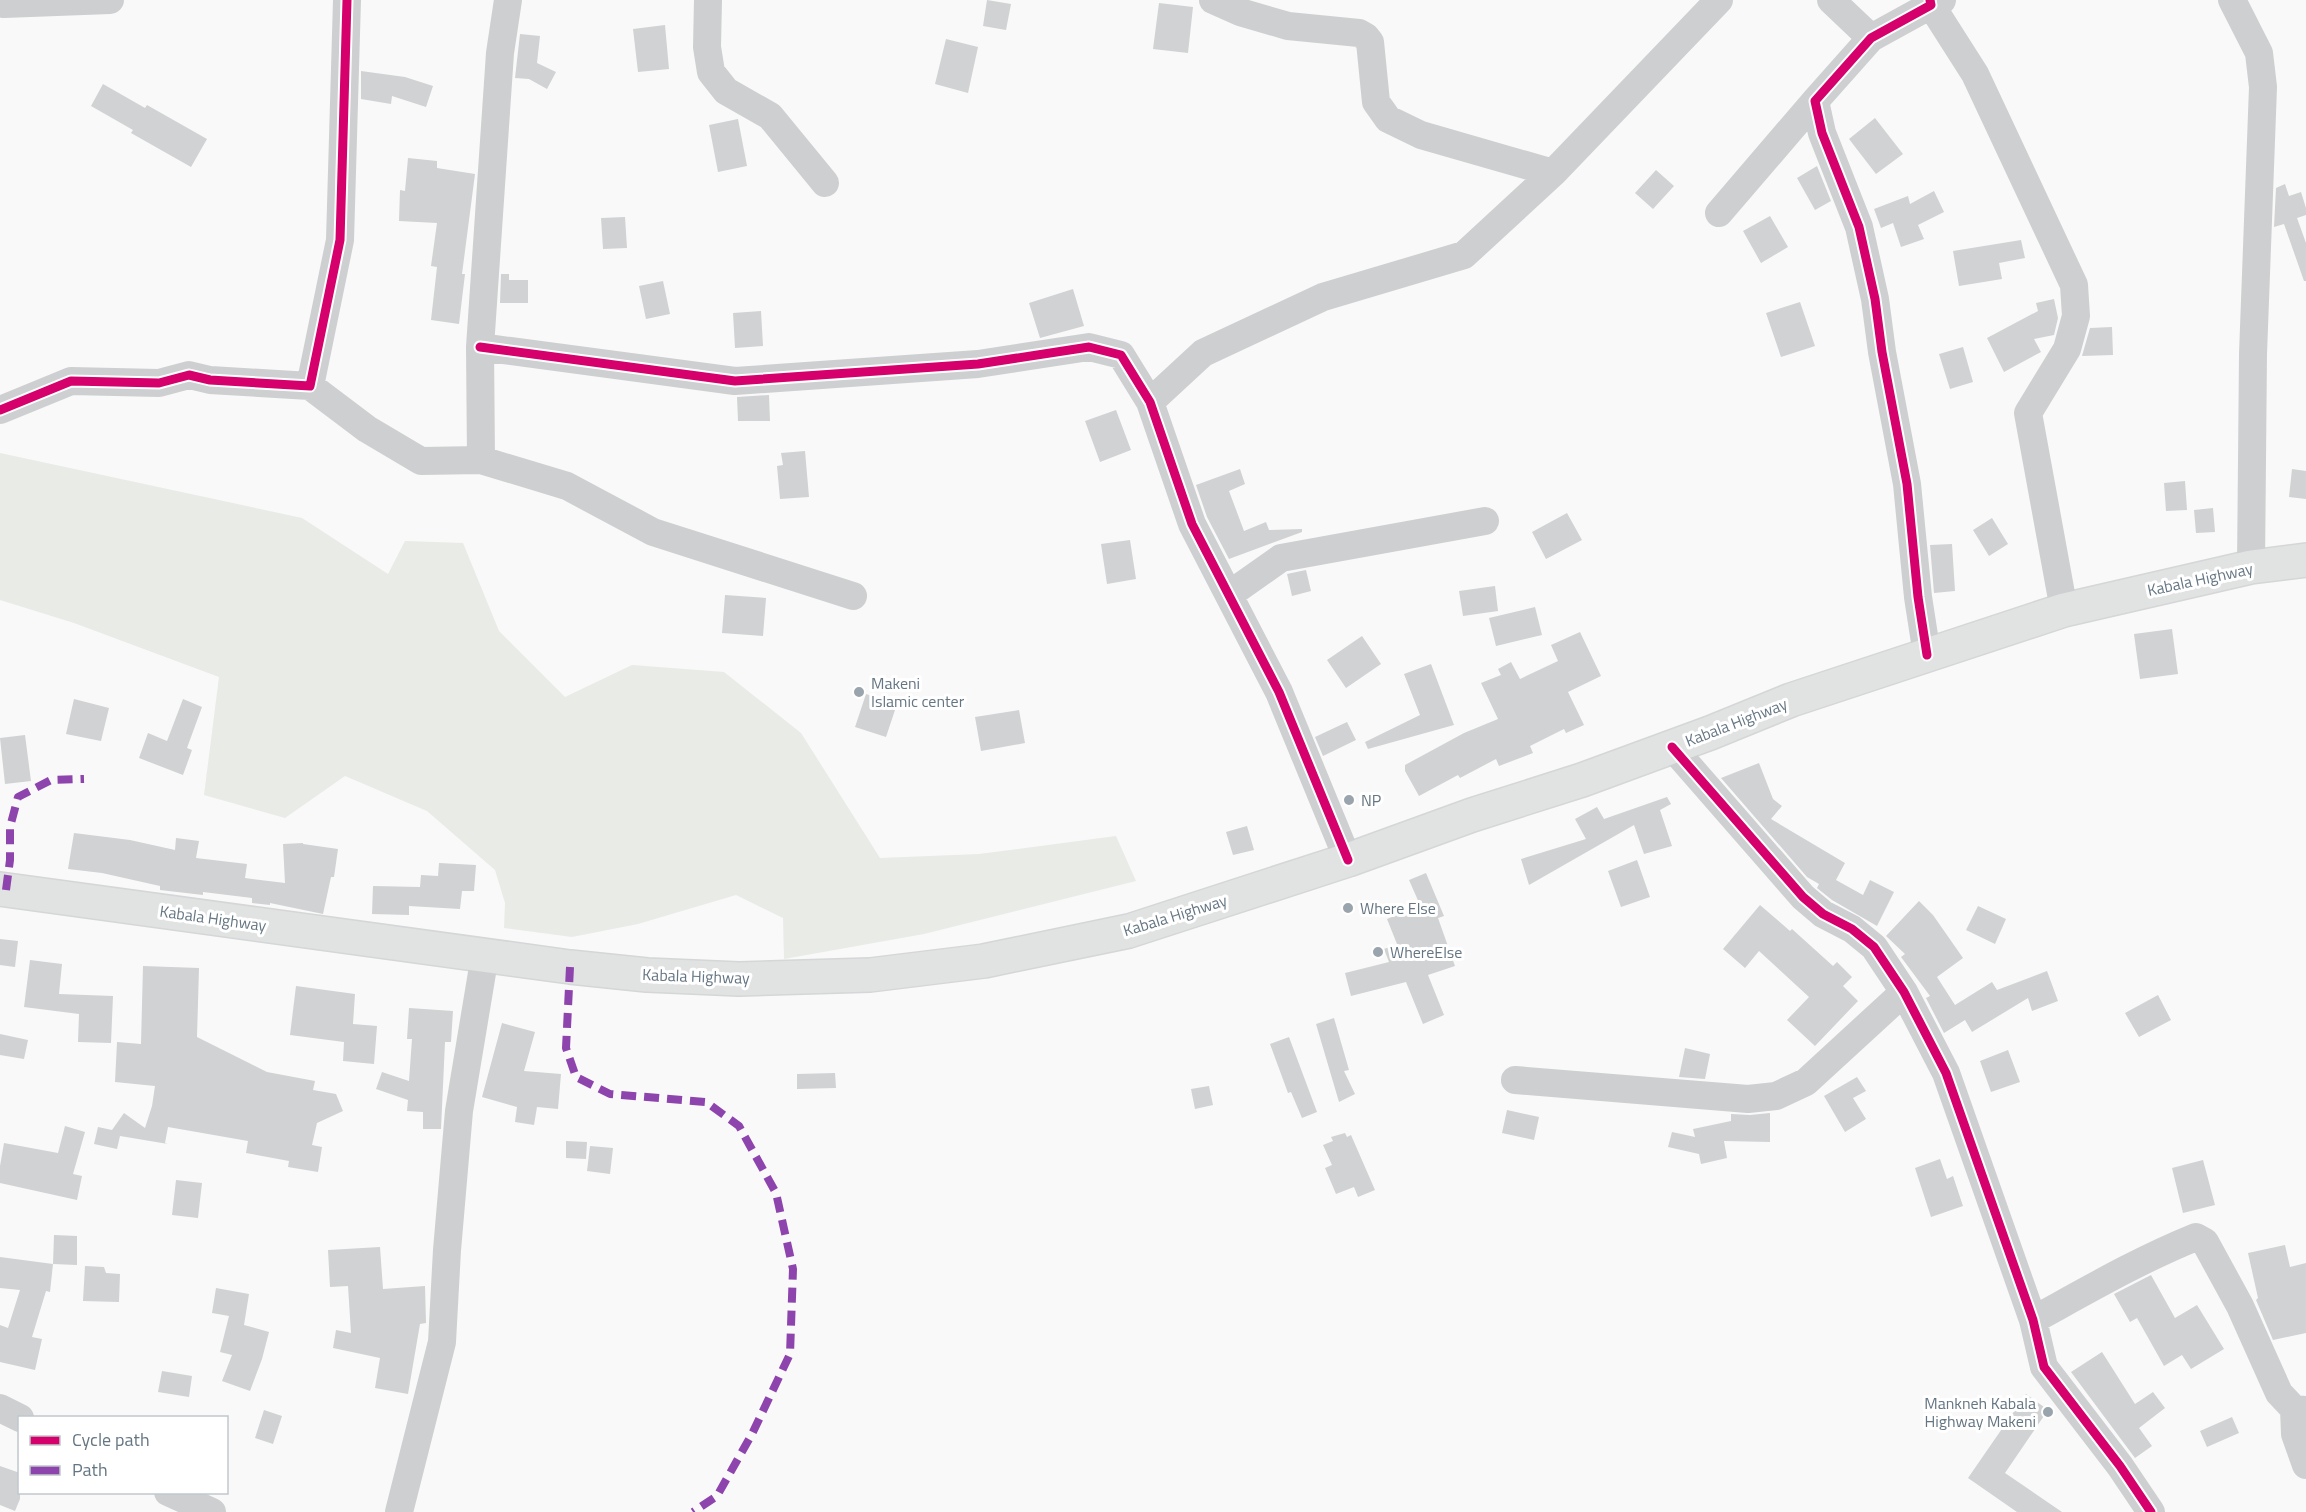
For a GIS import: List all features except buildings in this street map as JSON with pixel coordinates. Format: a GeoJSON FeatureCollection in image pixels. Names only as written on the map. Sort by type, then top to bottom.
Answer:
{"type":"FeatureCollection","features":[{"type":"Feature","properties":{"kind":"main road","name":"Kabala Highway"},"geometry":{"type":"LineString","coordinates":[[0,889],[570,967],[658,975],[739,979],[870,975],[984,961],[1129,931],[1348,860],[1472,815],[1582,780],[1791,700],[2064,610],[2251,567],[2306,560]]}},
{"type":"Feature","properties":{"kind":"street"},"geometry":{"type":"LineString","coordinates":[[4,5],[110,0]]}},
{"type":"Feature","properties":{"kind":"street"},"geometry":{"type":"LineString","coordinates":[[310,386],[340,240],[347,0]]}},
{"type":"Feature","properties":{"kind":"street"},"geometry":{"type":"LineString","coordinates":[[482,460],[480,347],[500,53],[508,0]]}},
{"type":"Feature","properties":{"kind":"street"},"geometry":{"type":"LineString","coordinates":[[708,0],[707,47],[711,72],[726,92],[770,116],[825,183]]}},
{"type":"Feature","properties":{"kind":"street"},"geometry":{"type":"LineString","coordinates":[[1213,0],[1240,12],[1288,26],[1359,33],[1370,42],[1376,102],[1388,119],[1421,135],[1553,173]]}},
{"type":"Feature","properties":{"kind":"street"},"geometry":{"type":"LineString","coordinates":[[1150,402],[1203,353],[1313,301],[1464,255],[1553,173],[1719,0]]}},
{"type":"Feature","properties":{"kind":"street"},"geometry":{"type":"LineString","coordinates":[[1831,0],[1871,39]]}},
{"type":"Feature","properties":{"kind":"street"},"geometry":{"type":"LineString","coordinates":[[2232,0],[2259,53],[2264,87],[2253,354],[2251,567]]}},
{"type":"Feature","properties":{"kind":"street"},"geometry":{"type":"LineString","coordinates":[[1719,213],[1871,39],[1934,2],[1975,74],[2074,285],[2076,316],[2067,349],[2028,413],[2064,610]]}},
{"type":"Feature","properties":{"kind":"street"},"geometry":{"type":"LineString","coordinates":[[1815,101],[1822,133],[1859,228],[1875,299],[1882,352],[1907,484],[1918,597],[1927,655]]}},
{"type":"Feature","properties":{"kind":"street"},"geometry":{"type":"LineString","coordinates":[[480,347],[735,381],[978,364],[1089,347],[1121,355],[1150,402],[1192,524],[1279,692],[1348,860]]}},
{"type":"Feature","properties":{"kind":"street"},"geometry":{"type":"LineString","coordinates":[[0,410],[71,381],[159,383],[189,375],[210,380],[310,386],[367,429],[421,461],[482,460],[567,486],[653,532],[853,596]]}},
{"type":"Feature","properties":{"kind":"street"},"geometry":{"type":"LineString","coordinates":[[1230,594],[1281,558],[1485,521]]}},
{"type":"Feature","properties":{"kind":"street"},"geometry":{"type":"LineString","coordinates":[[1672,747],[1803,897],[1823,914],[1852,929],[1875,947],[1904,992],[1946,1073],[2033,1320],[2044,1367],[2120,1466],[2151,1512]]}},
{"type":"Feature","properties":{"kind":"street"},"geometry":{"type":"LineString","coordinates":[[399,1512],[442,1342],[459,1111],[485,955]]}},
{"type":"Feature","properties":{"kind":"street"},"geometry":{"type":"LineString","coordinates":[[1515,1080],[1748,1099],[1776,1096],[1806,1082],[1904,992]]}},
{"type":"Feature","properties":{"kind":"street"},"geometry":{"type":"LineString","coordinates":[[2033,1320],[2153,1256],[2196,1237],[2205,1242],[2240,1306],[2279,1393],[2300,1410],[2295,1434],[2306,1465]]}},
{"type":"Feature","properties":{"kind":"street"},"geometry":{"type":"LineString","coordinates":[[0,1408],[18,1417]]}},
{"type":"Feature","properties":{"kind":"street"},"geometry":{"type":"LineString","coordinates":[[172,1494],[212,1512]]}},
{"type":"Feature","properties":{"kind":"shaded area"},"geometry":{"type":"Polygon","coordinates":[[[0,453],[302,518],[388,574],[405,541],[463,543],[499,631],[565,697],[632,665],[724,672],[801,733],[880,858],[979,854],[1116,836],[1136,881],[924,934],[784,959],[783,918],[736,895],[638,924],[572,937],[504,928],[505,903],[495,870],[427,811],[345,776],[285,818],[204,795],[219,677],[74,623],[0,600],[0,453]]]}},
{"type":"Feature","properties":{"kind":"marked path"},"geometry":{"type":"LineString","coordinates":[[6,890],[10,860],[10,827],[18,797],[51,780],[84,779]]}},
{"type":"Feature","properties":{"kind":"marked path"},"geometry":{"type":"LineString","coordinates":[[570,967],[566,1048],[576,1077],[610,1094],[706,1102],[739,1126],[776,1193],[793,1269],[790,1354],[752,1434],[717,1496],[693,1512]]}},
{"type":"Feature","properties":{"kind":"cycle path"},"geometry":{"type":"LineString","coordinates":[[0,410],[71,381],[159,383],[189,375],[210,380],[310,386],[340,240],[347,0]]}},
{"type":"Feature","properties":{"kind":"cycle path"},"geometry":{"type":"LineString","coordinates":[[1927,655],[1918,597],[1907,484],[1882,352],[1875,299],[1859,227],[1822,133],[1815,101],[1871,38],[1931,5],[1930,0]]}},
{"type":"Feature","properties":{"kind":"cycle path"},"geometry":{"type":"LineString","coordinates":[[480,347],[735,381],[978,364],[1089,347],[1121,355],[1150,402],[1192,524],[1279,692],[1348,860]]}},
{"type":"Feature","properties":{"kind":"cycle path"},"geometry":{"type":"LineString","coordinates":[[1672,747],[1803,897],[1823,914],[1852,929],[1874,947],[1904,992],[1946,1073],[2033,1320],[2044,1367],[2120,1466],[2151,1512]]}},
{"type":"Feature","properties":{"kind":"place","name":"Makeni Islamic center"},"geometry":{"type":"Point","coordinates":[859,692]}},
{"type":"Feature","properties":{"kind":"place","name":"NP"},"geometry":{"type":"Point","coordinates":[1349,800]}},
{"type":"Feature","properties":{"kind":"place","name":"Where Else"},"geometry":{"type":"Point","coordinates":[1348,908]}},
{"type":"Feature","properties":{"kind":"place","name":"WhereElse"},"geometry":{"type":"Point","coordinates":[1378,952]}},
{"type":"Feature","properties":{"kind":"place","name":"Mankneh Kabala Highway Makeni"},"geometry":{"type":"Point","coordinates":[2048,1412]}}]}
